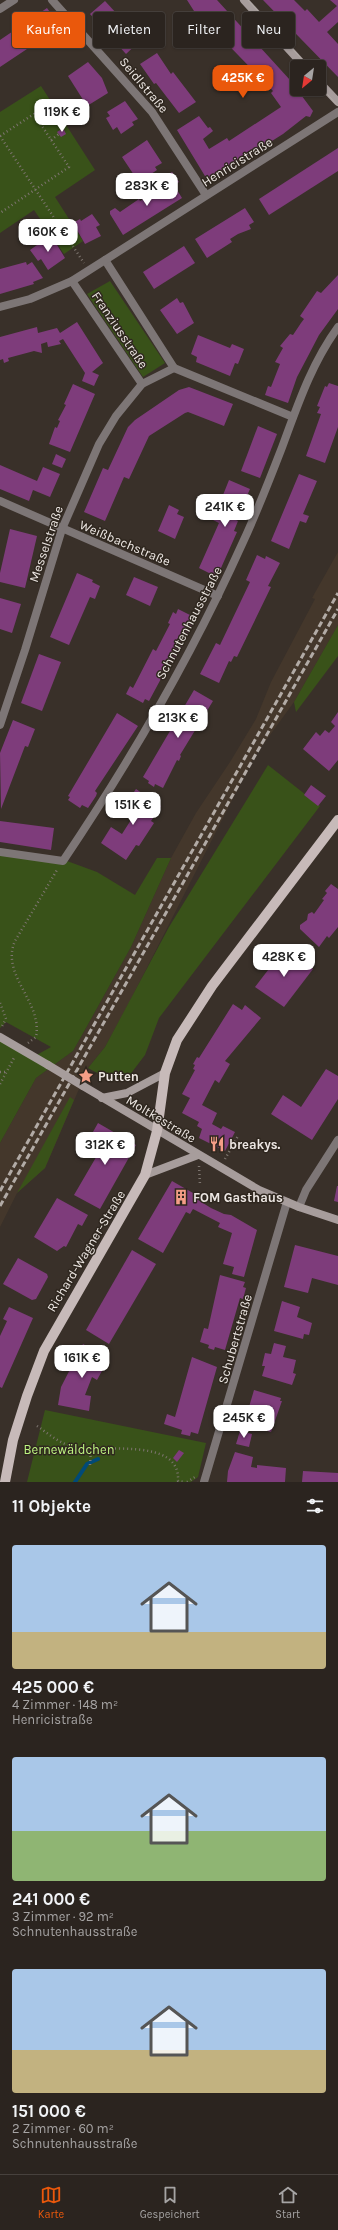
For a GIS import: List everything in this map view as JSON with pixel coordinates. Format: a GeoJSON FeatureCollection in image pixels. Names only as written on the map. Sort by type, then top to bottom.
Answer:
{"type":"FeatureCollection","features":[{"type":"Feature","properties":{"kind":"main road","name":"Richard-Wagner-Straße"},"geometry":{"type":"LineString","coordinates":[[5,1482],[13,1440],[26,1396],[44,1351],[145,1175],[157,1130],[165,1072],[177,1040],[200,1004],[338,820]]}},
{"type":"Feature","properties":{"kind":"street"},"geometry":{"type":"LineString","coordinates":[[0,9],[14,0]]}},
{"type":"Feature","properties":{"kind":"street","name":"Seidlstraße"},"geometry":{"type":"LineString","coordinates":[[52,0],[134,89],[152,112],[206,196]]}},
{"type":"Feature","properties":{"kind":"street"},"geometry":{"type":"LineString","coordinates":[[244,0],[299,60]]}},
{"type":"Feature","properties":{"kind":"street"},"geometry":{"type":"LineString","coordinates":[[326,89],[338,102]]}},
{"type":"Feature","properties":{"kind":"street","name":"Henricistraße"},"geometry":{"type":"LineString","coordinates":[[0,307],[30,299],[72,281],[338,112]]}},
{"type":"Feature","properties":{"kind":"street","name":"Franziusstraße"},"geometry":{"type":"LineString","coordinates":[[72,281],[142,384],[174,368],[104,260]]}},
{"type":"Feature","properties":{"kind":"street","name":"Schnutenhausstraße"},"geometry":{"type":"LineString","coordinates":[[63,861],[145,731],[218,596],[269,481],[293,417],[317,360],[338,326]]}},
{"type":"Feature","properties":{"kind":"street"},"geometry":{"type":"LineString","coordinates":[[174,368],[293,417]]}},
{"type":"Feature","properties":{"kind":"street","name":"Messelstraße"},"geometry":{"type":"LineString","coordinates":[[0,725],[25,650],[62,529],[99,444],[116,416],[142,384]]}},
{"type":"Feature","properties":{"kind":"street","name":"Weißbachstraße"},"geometry":{"type":"LineString","coordinates":[[0,501],[218,596]]}},
{"type":"Feature","properties":{"kind":"street"},"geometry":{"type":"LineString","coordinates":[[0,852],[63,861]]}},
{"type":"Feature","properties":{"kind":"street","name":"Moltkestraße"},"geometry":{"type":"LineString","coordinates":[[0,1037],[259,1190],[299,1207],[338,1220]]}},
{"type":"Feature","properties":{"kind":"street"},"geometry":{"type":"LineString","coordinates":[[102,1098],[127,1092],[165,1072]]}},
{"type":"Feature","properties":{"kind":"street"},"geometry":{"type":"LineString","coordinates":[[299,1207],[306,1190],[338,1140]]}},
{"type":"Feature","properties":{"kind":"street"},"geometry":{"type":"LineString","coordinates":[[145,1175],[198,1155]]}},
{"type":"Feature","properties":{"kind":"street","name":"Schubertstraße"},"geometry":{"type":"LineString","coordinates":[[204,1482],[287,1202]]}},
{"type":"Feature","properties":{"kind":"path"},"geometry":{"type":"LineString","coordinates":[[0,213],[35,190],[69,167],[34,114],[0,136],[35,190],[89,270]]}},
{"type":"Feature","properties":{"kind":"path"},"geometry":{"type":"LineString","coordinates":[[51,140],[59,134]]}},
{"type":"Feature","properties":{"kind":"path"},"geometry":{"type":"LineString","coordinates":[[0,1084],[5,1072],[20,1049],[36,1037],[38,1028],[30,1001],[11,964],[11,952],[15,941],[63,861]]}},
{"type":"Feature","properties":{"kind":"path"},"geometry":{"type":"LineString","coordinates":[[0,1003],[6,1019],[0,1030]]}},
{"type":"Feature","properties":{"kind":"path"},"geometry":{"type":"LineString","coordinates":[[0,1072],[5,1072]]}},
{"type":"Feature","properties":{"kind":"path"},"geometry":{"type":"LineString","coordinates":[[220,1168],[238,1136]]}},
{"type":"Feature","properties":{"kind":"path"},"geometry":{"type":"LineString","coordinates":[[198,1155],[200,1185]]}},
{"type":"Feature","properties":{"kind":"path"},"geometry":{"type":"LineString","coordinates":[[37,1426],[67,1445],[91,1448],[143,1449],[157,1453],[169,1459],[176,1467],[178,1481],[184,1482]]}},
{"type":"Feature","properties":{"kind":"path"},"geometry":{"type":"LineString","coordinates":[[90,1465],[91,1448]]}},
{"type":"Feature","properties":{"kind":"shaded area"},"geometry":{"type":"Polygon","coordinates":[[[338,552],[338,625],[294,702],[254,757],[128,1005],[105,1047],[88,1068],[45,1168],[17,1193],[0,1227],[0,1143],[36,1078],[73,1051],[131,947],[171,858],[196,813],[230,762],[256,719],[271,682],[315,599],[312,598],[338,552]]]}},
{"type":"Feature","properties":{"kind":"green space"},"geometry":{"type":"Polygon","coordinates":[[[41,86],[95,170],[55,197],[83,241],[64,254],[34,210],[0,233],[0,112],[41,86]]]}},
{"type":"Feature","properties":{"kind":"green space"},"geometry":{"type":"Polygon","coordinates":[[[110,281],[165,363],[143,377],[87,294],[110,281]]]}},
{"type":"Feature","properties":{"kind":"green space"},"geometry":{"type":"Polygon","coordinates":[[[338,625],[338,656],[296,712],[294,702],[338,625]]]}},
{"type":"Feature","properties":{"kind":"green space"},"geometry":{"type":"Polygon","coordinates":[[[268,765],[320,806],[159,1018],[145,1055],[129,1076],[110,1080],[88,1068],[105,1047],[169,927],[268,765]]]}},
{"type":"Feature","properties":{"kind":"green space"},"geometry":{"type":"Polygon","coordinates":[[[0,853],[67,861],[97,872],[135,895],[157,858],[171,858],[131,947],[73,1051],[36,1078],[0,1143],[0,1037],[33,1057],[51,1047],[6,1022],[0,1028],[0,853]]]}},
{"type":"Feature","properties":{"kind":"green space"},"geometry":{"type":"Polygon","coordinates":[[[70,1097],[74,1100],[45,1168],[17,1193],[70,1097]]]}},
{"type":"Feature","properties":{"kind":"green space","name":"Bernewäldchen"},"geometry":{"type":"Polygon","coordinates":[[[45,1410],[206,1443],[198,1477],[191,1482],[27,1482],[45,1410]]]}},
{"type":"Feature","properties":{"kind":"building"},"geometry":{"type":"Polygon","coordinates":[[[187,0],[217,0],[228,12],[195,12],[187,0]]]}},
{"type":"Feature","properties":{"kind":"building"},"geometry":{"type":"Polygon","coordinates":[[[263,0],[294,0],[305,11],[307,9],[319,22],[337,6],[330,0],[338,0],[338,22],[327,32],[338,44],[338,77],[326,65],[326,60],[321,60],[295,33],[295,12],[275,12],[263,0]]]}},
{"type":"Feature","properties":{"kind":"building"},"geometry":{"type":"Polygon","coordinates":[[[105,1],[115,12],[93,12],[93,17],[90,14],[105,1]]]}},
{"type":"Feature","properties":{"kind":"building"},"geometry":{"type":"Polygon","coordinates":[[[47,8],[50,12],[41,12],[47,8]]]}},
{"type":"Feature","properties":{"kind":"building"},"geometry":{"type":"Polygon","coordinates":[[[234,19],[242,27],[242,48],[261,48],[290,80],[290,96],[302,96],[313,111],[310,117],[306,116],[283,134],[208,181],[177,130],[199,116],[208,128],[210,127],[213,131],[203,139],[209,149],[227,138],[229,141],[281,107],[271,93],[273,91],[231,48],[234,48],[234,19]]]}},
{"type":"Feature","properties":{"kind":"building"},"geometry":{"type":"Polygon","coordinates":[[[12,32],[12,48],[28,48],[0,67],[0,40],[12,32]]]}},
{"type":"Feature","properties":{"kind":"building"},"geometry":{"type":"Polygon","coordinates":[[[121,48],[132,48],[126,54],[121,48]]]}},
{"type":"Feature","properties":{"kind":"building"},"geometry":{"type":"Polygon","coordinates":[[[157,53],[171,74],[173,72],[196,102],[179,113],[156,83],[154,84],[140,64],[157,53]]]}},
{"type":"Feature","properties":{"kind":"building"},"geometry":{"type":"Polygon","coordinates":[[[88,62],[102,78],[108,93],[87,106],[68,76],[88,62]]]}},
{"type":"Feature","properties":{"kind":"building"},"geometry":{"type":"Polygon","coordinates":[[[125,101],[138,119],[132,122],[134,125],[121,134],[117,127],[113,130],[106,118],[110,116],[107,112],[125,101]]]}},
{"type":"Feature","properties":{"kind":"building"},"geometry":{"type":"Polygon","coordinates":[[[63,128],[66,134],[61,137],[57,132],[63,128]]]}},
{"type":"Feature","properties":{"kind":"building"},"geometry":{"type":"Polygon","coordinates":[[[147,140],[162,163],[155,167],[157,170],[145,178],[142,174],[136,178],[122,157],[147,140]]]}},
{"type":"Feature","properties":{"kind":"building"},"geometry":{"type":"Polygon","coordinates":[[[338,148],[338,171],[269,215],[259,199],[338,148]]]}},
{"type":"Feature","properties":{"kind":"building"},"geometry":{"type":"Polygon","coordinates":[[[172,172],[179,182],[174,185],[182,198],[123,235],[110,214],[110,211],[115,208],[120,212],[139,199],[140,201],[172,181],[169,181],[166,176],[172,172]]]}},
{"type":"Feature","properties":{"kind":"building"},"geometry":{"type":"Polygon","coordinates":[[[245,208],[254,222],[249,225],[251,229],[230,239],[232,242],[207,258],[195,239],[245,208]]]}},
{"type":"Feature","properties":{"kind":"building"},"geometry":{"type":"Polygon","coordinates":[[[92,214],[100,225],[96,227],[101,236],[85,244],[73,223],[80,219],[81,221],[92,214]]]}},
{"type":"Feature","properties":{"kind":"building"},"geometry":{"type":"Polygon","coordinates":[[[51,235],[65,258],[48,270],[41,259],[38,261],[30,250],[51,235]]]}},
{"type":"Feature","properties":{"kind":"building"},"geometry":{"type":"Polygon","coordinates":[[[184,246],[195,263],[154,289],[143,272],[184,246]]]}},
{"type":"Feature","properties":{"kind":"building"},"geometry":{"type":"Polygon","coordinates":[[[26,262],[27,265],[32,262],[43,278],[33,282],[34,284],[0,294],[0,269],[26,262]]]}},
{"type":"Feature","properties":{"kind":"building"},"geometry":{"type":"Polygon","coordinates":[[[338,275],[338,309],[319,335],[297,377],[288,403],[265,395],[268,386],[271,387],[280,364],[275,362],[283,348],[280,346],[290,334],[293,335],[304,319],[300,316],[317,291],[321,293],[338,275]]]}},
{"type":"Feature","properties":{"kind":"building"},"geometry":{"type":"Polygon","coordinates":[[[177,298],[180,303],[183,302],[194,323],[177,334],[160,310],[177,298]]]}},
{"type":"Feature","properties":{"kind":"building"},"geometry":{"type":"Polygon","coordinates":[[[77,322],[103,363],[92,372],[99,375],[94,386],[82,381],[85,373],[63,339],[59,341],[61,344],[48,347],[47,342],[41,344],[42,353],[34,351],[8,358],[9,361],[4,363],[3,359],[0,360],[0,337],[37,327],[38,333],[57,328],[60,333],[77,322]]]}},
{"type":"Feature","properties":{"kind":"building"},"geometry":{"type":"Polygon","coordinates":[[[198,335],[230,348],[232,344],[244,349],[238,364],[235,363],[230,376],[196,362],[197,357],[191,354],[198,335]]]}},
{"type":"Feature","properties":{"kind":"building"},"geometry":{"type":"Polygon","coordinates":[[[329,383],[338,386],[338,427],[325,463],[306,456],[321,414],[317,413],[320,407],[317,406],[325,386],[327,387],[329,383]]]}},
{"type":"Feature","properties":{"kind":"building"},"geometry":{"type":"Polygon","coordinates":[[[73,384],[95,394],[70,452],[49,444],[55,427],[57,428],[60,421],[58,420],[66,405],[64,404],[73,384]]]}},
{"type":"Feature","properties":{"kind":"building"},"geometry":{"type":"Polygon","coordinates":[[[189,387],[233,404],[224,426],[188,412],[185,413],[149,436],[129,479],[124,477],[105,521],[84,512],[103,468],[108,470],[128,427],[135,420],[179,390],[189,387]]]}},
{"type":"Feature","properties":{"kind":"building"},"geometry":{"type":"Polygon","coordinates":[[[258,426],[277,434],[260,478],[241,471],[258,426]]]}},
{"type":"Feature","properties":{"kind":"building"},"geometry":{"type":"Polygon","coordinates":[[[56,454],[66,459],[62,468],[52,464],[56,454]]]}},
{"type":"Feature","properties":{"kind":"building"},"geometry":{"type":"Polygon","coordinates":[[[0,465],[37,481],[43,467],[60,474],[50,497],[33,490],[29,501],[0,489],[0,465]]]}},
{"type":"Feature","properties":{"kind":"building"},"geometry":{"type":"Polygon","coordinates":[[[299,474],[317,481],[303,514],[309,516],[306,523],[300,521],[289,549],[271,541],[299,474]]]}},
{"type":"Feature","properties":{"kind":"building"},"geometry":{"type":"Polygon","coordinates":[[[229,480],[250,489],[236,520],[238,521],[234,531],[237,532],[217,577],[199,568],[219,523],[213,520],[229,480]]]}},
{"type":"Feature","properties":{"kind":"building"},"geometry":{"type":"Polygon","coordinates":[[[169,505],[179,510],[177,514],[184,517],[175,539],[158,531],[169,505]]]}},
{"type":"Feature","properties":{"kind":"building"},"geometry":{"type":"Polygon","coordinates":[[[10,529],[37,536],[25,588],[0,582],[0,573],[10,529]]]}},
{"type":"Feature","properties":{"kind":"building"},"geometry":{"type":"Polygon","coordinates":[[[257,555],[265,559],[266,556],[280,563],[268,586],[271,587],[237,657],[234,656],[231,662],[229,661],[219,683],[200,674],[216,643],[220,645],[250,582],[246,580],[257,555]]]}},
{"type":"Feature","properties":{"kind":"building"},"geometry":{"type":"Polygon","coordinates":[[[77,573],[93,580],[92,582],[100,586],[95,599],[90,597],[69,645],[50,637],[77,573]]]}},
{"type":"Feature","properties":{"kind":"building"},"geometry":{"type":"Polygon","coordinates":[[[134,577],[158,587],[150,606],[126,595],[134,577]]]}},
{"type":"Feature","properties":{"kind":"building"},"geometry":{"type":"Polygon","coordinates":[[[0,598],[21,604],[12,633],[0,629],[0,598]]]}},
{"type":"Feature","properties":{"kind":"building"},"geometry":{"type":"Polygon","coordinates":[[[178,609],[196,618],[173,664],[170,662],[149,701],[145,699],[143,703],[126,694],[130,686],[133,688],[153,649],[156,651],[170,624],[168,623],[173,612],[176,614],[178,609]]]}},
{"type":"Feature","properties":{"kind":"building"},"geometry":{"type":"Polygon","coordinates":[[[39,654],[61,662],[42,711],[21,703],[39,654]]]}},
{"type":"Feature","properties":{"kind":"building"},"geometry":{"type":"Polygon","coordinates":[[[194,690],[213,701],[180,755],[179,761],[177,760],[163,788],[155,784],[154,787],[143,777],[194,690]]]}},
{"type":"Feature","properties":{"kind":"building"},"geometry":{"type":"Polygon","coordinates":[[[338,712],[338,760],[329,771],[303,749],[316,732],[320,736],[325,730],[329,733],[335,726],[331,722],[338,712]]]}},
{"type":"Feature","properties":{"kind":"building"},"geometry":{"type":"Polygon","coordinates":[[[117,713],[138,726],[95,791],[97,793],[96,796],[88,808],[82,805],[80,808],[68,800],[70,797],[68,796],[117,713]]]}},
{"type":"Feature","properties":{"kind":"building"},"geometry":{"type":"Polygon","coordinates":[[[13,720],[35,729],[28,747],[25,746],[1,809],[0,753],[13,720]]]}},
{"type":"Feature","properties":{"kind":"building"},"geometry":{"type":"Polygon","coordinates":[[[311,785],[326,796],[318,806],[304,795],[311,785]]]}},
{"type":"Feature","properties":{"kind":"building"},"geometry":{"type":"Polygon","coordinates":[[[136,789],[161,806],[151,821],[154,823],[139,846],[136,845],[126,860],[101,843],[111,827],[122,834],[136,812],[125,805],[136,789]]]}},
{"type":"Feature","properties":{"kind":"building"},"geometry":{"type":"Polygon","coordinates":[[[0,821],[54,828],[51,850],[0,842],[0,821]]]}},
{"type":"Feature","properties":{"kind":"building"},"geometry":{"type":"Polygon","coordinates":[[[331,884],[338,889],[338,927],[329,938],[327,936],[319,947],[300,929],[300,925],[307,920],[308,914],[312,912],[314,914],[324,900],[322,899],[327,893],[325,891],[331,884]]]}},
{"type":"Feature","properties":{"kind":"building"},"geometry":{"type":"Polygon","coordinates":[[[285,948],[313,969],[284,1007],[255,987],[285,948]]]}},
{"type":"Feature","properties":{"kind":"building"},"geometry":{"type":"Polygon","coordinates":[[[233,1004],[242,1010],[245,1005],[261,1018],[225,1061],[230,1064],[219,1083],[215,1080],[202,1105],[217,1113],[212,1124],[221,1129],[223,1126],[235,1132],[225,1151],[199,1138],[202,1129],[197,1126],[199,1122],[182,1113],[190,1098],[182,1094],[195,1070],[193,1069],[195,1065],[193,1064],[197,1057],[199,1058],[233,1004]]]}},
{"type":"Feature","properties":{"kind":"building"},"geometry":{"type":"Polygon","coordinates":[[[326,1069],[338,1076],[338,1099],[312,1140],[271,1114],[283,1095],[301,1107],[326,1069]]]}},
{"type":"Feature","properties":{"kind":"building"},"geometry":{"type":"Polygon","coordinates":[[[98,1123],[136,1145],[100,1209],[74,1195],[102,1147],[89,1139],[98,1123]]]}},
{"type":"Feature","properties":{"kind":"building"},"geometry":{"type":"Polygon","coordinates":[[[172,1181],[200,1197],[198,1200],[211,1208],[224,1214],[231,1215],[257,1230],[244,1277],[232,1274],[234,1267],[223,1264],[232,1233],[218,1227],[220,1223],[193,1209],[190,1214],[186,1212],[163,1253],[138,1239],[172,1181]]]}},
{"type":"Feature","properties":{"kind":"building"},"geometry":{"type":"Polygon","coordinates":[[[338,1186],[338,1202],[334,1201],[338,1186]]]}},
{"type":"Feature","properties":{"kind":"building"},"geometry":{"type":"Polygon","coordinates":[[[57,1198],[88,1215],[82,1226],[78,1224],[66,1247],[64,1246],[57,1251],[34,1237],[57,1198]]]}},
{"type":"Feature","properties":{"kind":"building"},"geometry":{"type":"Polygon","coordinates":[[[295,1245],[338,1256],[338,1285],[312,1278],[308,1293],[284,1287],[295,1245]]]}},
{"type":"Feature","properties":{"kind":"building"},"geometry":{"type":"Polygon","coordinates":[[[132,1250],[156,1264],[109,1344],[86,1330],[132,1250]]]}},
{"type":"Feature","properties":{"kind":"building"},"geometry":{"type":"Polygon","coordinates":[[[18,1258],[47,1274],[48,1277],[36,1299],[32,1300],[3,1284],[18,1258]]]}},
{"type":"Feature","properties":{"kind":"building"},"geometry":{"type":"Polygon","coordinates":[[[220,1275],[245,1282],[243,1287],[246,1288],[243,1299],[240,1298],[225,1350],[215,1347],[214,1350],[208,1348],[209,1345],[200,1342],[204,1328],[208,1329],[220,1275]]]}},
{"type":"Feature","properties":{"kind":"building"},"geometry":{"type":"Polygon","coordinates":[[[282,1301],[300,1307],[297,1317],[312,1323],[309,1335],[304,1334],[303,1339],[274,1331],[282,1301]]]}},
{"type":"Feature","properties":{"kind":"building"},"geometry":{"type":"Polygon","coordinates":[[[9,1307],[33,1318],[2,1388],[0,1387],[0,1336],[7,1321],[3,1319],[9,1307]]]}},
{"type":"Feature","properties":{"kind":"building"},"geometry":{"type":"Polygon","coordinates":[[[274,1343],[286,1346],[283,1357],[296,1360],[293,1373],[296,1374],[292,1385],[262,1376],[265,1366],[262,1366],[265,1353],[271,1354],[274,1343]]]}},
{"type":"Feature","properties":{"kind":"building"},"geometry":{"type":"Polygon","coordinates":[[[83,1344],[109,1358],[97,1380],[92,1377],[85,1395],[91,1396],[89,1411],[58,1405],[61,1387],[83,1344]]]}},
{"type":"Feature","properties":{"kind":"building"},"geometry":{"type":"Polygon","coordinates":[[[192,1357],[217,1367],[198,1434],[191,1432],[190,1436],[181,1434],[182,1430],[164,1424],[167,1414],[175,1417],[192,1357]]]}},
{"type":"Feature","properties":{"kind":"building"},"geometry":{"type":"Polygon","coordinates":[[[254,1390],[281,1398],[280,1401],[282,1401],[271,1432],[244,1424],[254,1390]]]}},
{"type":"Feature","properties":{"kind":"building"},"geometry":{"type":"Polygon","coordinates":[[[240,1431],[252,1434],[249,1447],[236,1444],[240,1431]]]}},
{"type":"Feature","properties":{"kind":"building"},"geometry":{"type":"Polygon","coordinates":[[[179,1450],[184,1453],[177,1462],[173,1458],[179,1450]]]}},
{"type":"Feature","properties":{"kind":"building"},"geometry":{"type":"Polygon","coordinates":[[[235,1452],[253,1457],[251,1467],[257,1468],[257,1465],[286,1468],[285,1482],[227,1482],[228,1471],[235,1452]]]}},
{"type":"Feature","properties":{"kind":"building"},"geometry":{"type":"Polygon","coordinates":[[[303,1471],[338,1473],[338,1482],[302,1482],[303,1471]]]}},
{"type":"Feature","properties":{"kind":"waterway"},"geometry":{"type":"LineString","coordinates":[[75,1482],[87,1464],[98,1459]]}},
{"type":"Feature","properties":{"kind":"tram line"},"geometry":{"type":"LineString","coordinates":[[248,0],[303,60]]}},
{"type":"Feature","properties":{"kind":"tram line"},"geometry":{"type":"LineString","coordinates":[[326,93],[338,106]]}},
{"type":"Feature","properties":{"kind":"railway"},"geometry":{"type":"LineString","coordinates":[[0,1191],[338,593]]}},
{"type":"Feature","properties":{"kind":"railway"},"geometry":{"type":"LineString","coordinates":[[0,1206],[338,609]]}},
{"type":"Feature","properties":{"kind":"place","name":"Putten"},"geometry":{"type":"Point","coordinates":[86,1076]}},
{"type":"Feature","properties":{"kind":"place","name":"breakys."},"geometry":{"type":"Point","coordinates":[217,1144]}},
{"type":"Feature","properties":{"kind":"place","name":"FOM Gasthaus"},"geometry":{"type":"Point","coordinates":[181,1197]}}]}
